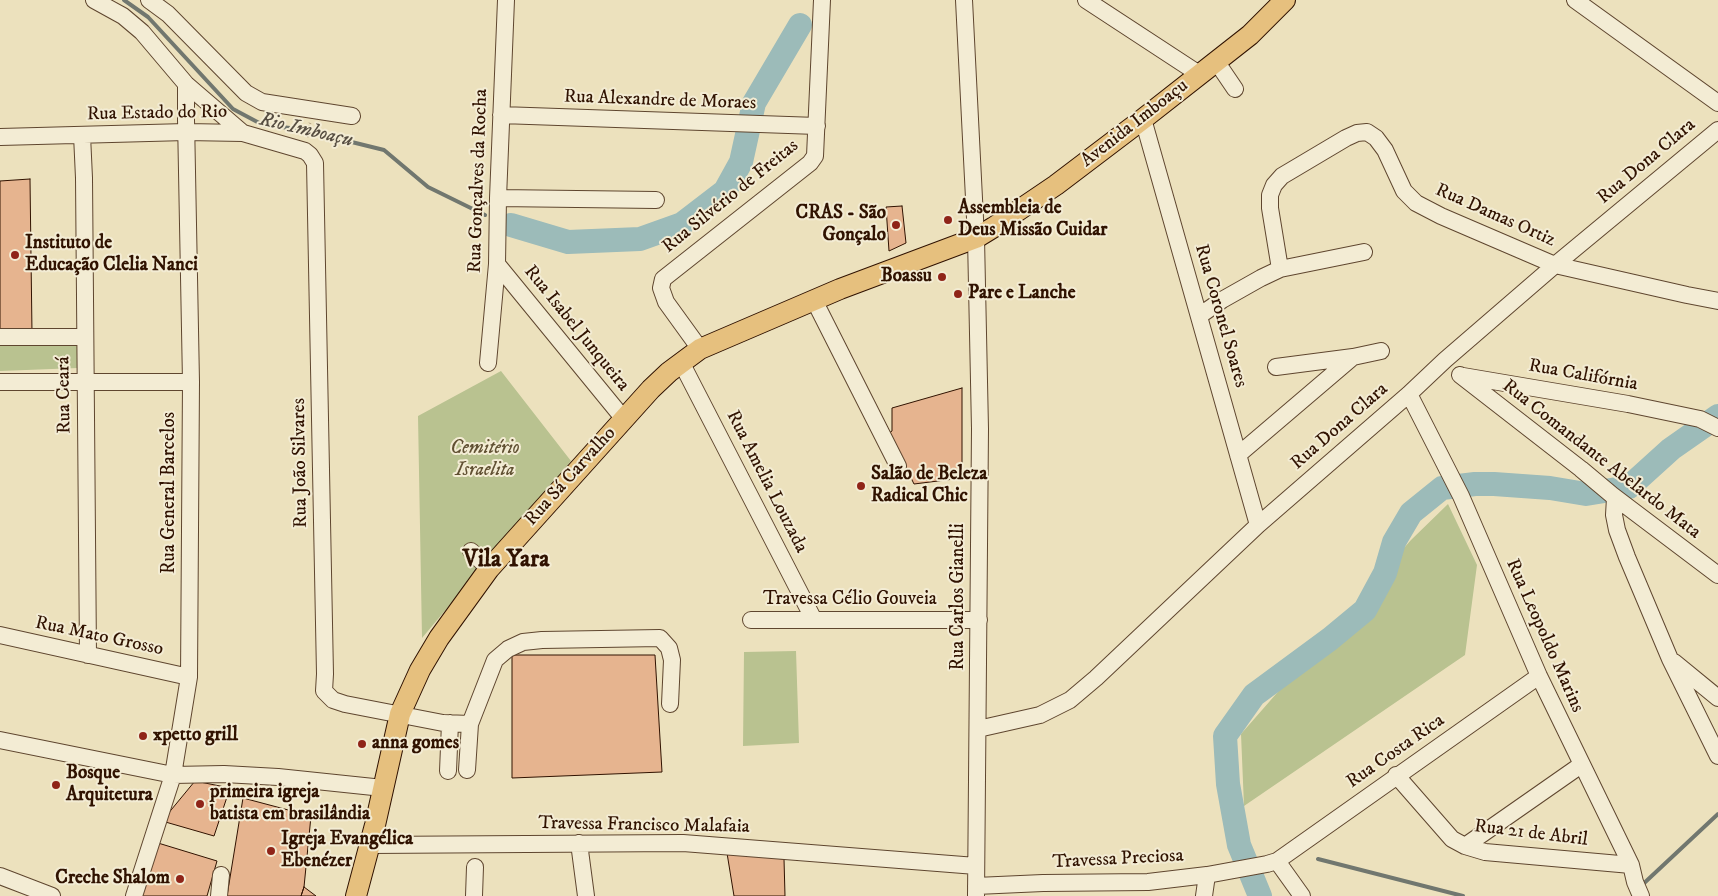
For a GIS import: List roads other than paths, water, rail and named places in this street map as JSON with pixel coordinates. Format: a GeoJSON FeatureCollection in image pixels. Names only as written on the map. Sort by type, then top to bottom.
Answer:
{"type":"FeatureCollection","features":[{"type":"Feature","properties":{"kind":"main road","name":"Avenida Imboaçu"},"geometry":{"type":"LineString","coordinates":[[976,238],[1056,185],[1143,119],[1250,35],[1285,0]]}},
{"type":"Feature","properties":{"kind":"main road","name":"Rua Sá Carvalho"},"geometry":{"type":"LineString","coordinates":[[356,896],[370,845],[400,714],[420,670],[439,638],[489,569],[623,418],[681,362],[700,349],[814,300],[976,238]]}},
{"type":"Feature","properties":{"kind":"street"},"geometry":{"type":"LineString","coordinates":[[94,0],[123,16],[142,32],[186,84],[243,133]]}},
{"type":"Feature","properties":{"kind":"street"},"geometry":{"type":"LineString","coordinates":[[149,0],[168,14],[246,93],[262,102],[352,116]]}},
{"type":"Feature","properties":{"kind":"street","name":"Rua Gonçalves da Rocha"},"geometry":{"type":"LineString","coordinates":[[488,363],[497,264],[506,0]]}},
{"type":"Feature","properties":{"kind":"street","name":"Rua Silvério de Freitas"},"geometry":{"type":"LineString","coordinates":[[700,349],[666,302],[661,288],[663,279],[814,160],[816,152],[822,0]]}},
{"type":"Feature","properties":{"kind":"street","name":"Rua Carlos Gianelli"},"geometry":{"type":"LineString","coordinates":[[964,0],[976,238],[980,429],[976,891]]}},
{"type":"Feature","properties":{"kind":"street"},"geometry":{"type":"LineString","coordinates":[[1086,0],[1199,74]]}},
{"type":"Feature","properties":{"kind":"street"},"geometry":{"type":"LineString","coordinates":[[1575,0],[1718,103]]}},
{"type":"Feature","properties":{"kind":"street"},"geometry":{"type":"LineString","coordinates":[[1216,61],[1235,89]]}},
{"type":"Feature","properties":{"kind":"street","name":"Rua General Barcelos"},"geometry":{"type":"LineString","coordinates":[[134,896],[172,775],[189,677],[191,382],[186,84]]}},
{"type":"Feature","properties":{"kind":"street","name":"Rua Alexandre de Moraes"},"geometry":{"type":"LineString","coordinates":[[501,115],[817,126]]}},
{"type":"Feature","properties":{"kind":"street","name":"Rua Coronel Soares"},"geometry":{"type":"LineString","coordinates":[[1143,119],[1258,525]]}},
{"type":"Feature","properties":{"kind":"street","name":"Rua Dona Clara"},"geometry":{"type":"LineString","coordinates":[[978,728],[1040,715],[1070,700],[1096,678],[1258,525],[1409,394],[1445,360],[1555,265],[1718,130]]}},
{"type":"Feature","properties":{"kind":"street","name":"Rua Estado do Rio"},"geometry":{"type":"LineString","coordinates":[[0,137],[186,132],[243,133],[307,153]]}},
{"type":"Feature","properties":{"kind":"street","name":"Rua Damas Ortiz"},"geometry":{"type":"LineString","coordinates":[[1280,269],[1270,208],[1270,195],[1274,185],[1282,176],[1346,138],[1357,133],[1366,132],[1376,138],[1385,150],[1404,191],[1416,203],[1441,216],[1555,265],[1718,301]]}},
{"type":"Feature","properties":{"kind":"street","name":"Rua Ceará"},"geometry":{"type":"LineString","coordinates":[[82,135],[88,655]]}},
{"type":"Feature","properties":{"kind":"street","name":"Rua João Silvares"},"geometry":{"type":"LineString","coordinates":[[307,153],[315,162],[324,691],[332,700],[345,704],[400,714]]}},
{"type":"Feature","properties":{"kind":"street"},"geometry":{"type":"LineString","coordinates":[[498,198],[656,200]]}},
{"type":"Feature","properties":{"kind":"street"},"geometry":{"type":"LineString","coordinates":[[1199,316],[1245,287],[1280,269],[1364,252]]}},
{"type":"Feature","properties":{"kind":"street","name":"Rua Isabel Junqueira"},"geometry":{"type":"LineString","coordinates":[[497,264],[623,418]]}},
{"type":"Feature","properties":{"kind":"street"},"geometry":{"type":"LineString","coordinates":[[814,300],[898,466]]}},
{"type":"Feature","properties":{"kind":"street"},"geometry":{"type":"LineString","coordinates":[[0,337],[85,338]]}},
{"type":"Feature","properties":{"kind":"street"},"geometry":{"type":"LineString","coordinates":[[1276,367],[1353,358],[1381,351]]}},
{"type":"Feature","properties":{"kind":"street"},"geometry":{"type":"LineString","coordinates":[[1238,455],[1353,358]]}},
{"type":"Feature","properties":{"kind":"street"},"geometry":{"type":"LineString","coordinates":[[1445,360],[1460,375]]}},
{"type":"Feature","properties":{"kind":"street","name":"Rua Amelia Louzada"},"geometry":{"type":"LineString","coordinates":[[681,362],[814,620]]}},
{"type":"Feature","properties":{"kind":"street","name":"Rua Califórnia"},"geometry":{"type":"LineString","coordinates":[[1460,375],[1628,404],[1700,419],[1716,427]]}},
{"type":"Feature","properties":{"kind":"street","name":"Rua Comandante Abelardo Mata"},"geometry":{"type":"LineString","coordinates":[[1460,375],[1581,468],[1610,494],[1718,575]]}},
{"type":"Feature","properties":{"kind":"street"},"geometry":{"type":"LineString","coordinates":[[0,382],[191,382]]}},
{"type":"Feature","properties":{"kind":"street","name":"Rua Leopoldo Marins"},"geometry":{"type":"LineString","coordinates":[[1409,394],[1461,496],[1538,676],[1631,865],[1641,896]]}},
{"type":"Feature","properties":{"kind":"street"},"geometry":{"type":"LineString","coordinates":[[1610,494],[1616,530],[1670,659],[1718,756]]}},
{"type":"Feature","properties":{"kind":"street"},"geometry":{"type":"LineString","coordinates":[[471,551],[489,569]]}},
{"type":"Feature","properties":{"kind":"street","name":"Travessa Célio Gouveia"},"geometry":{"type":"LineString","coordinates":[[751,620],[978,620]]}},
{"type":"Feature","properties":{"kind":"street","name":"Rua Mato Grosso"},"geometry":{"type":"LineString","coordinates":[[0,635],[189,677]]}},
{"type":"Feature","properties":{"kind":"street"},"geometry":{"type":"LineString","coordinates":[[467,770],[470,724],[495,660],[508,649],[523,642],[660,638],[669,648],[672,660],[670,704]]}},
{"type":"Feature","properties":{"kind":"street"},"geometry":{"type":"LineString","coordinates":[[1670,659],[1718,698]]}},
{"type":"Feature","properties":{"kind":"street","name":"Rua Costa Rica"},"geometry":{"type":"LineString","coordinates":[[1272,863],[1538,676]]}},
{"type":"Feature","properties":{"kind":"street"},"geometry":{"type":"LineString","coordinates":[[400,714],[443,723],[470,724]]}},
{"type":"Feature","properties":{"kind":"street"},"geometry":{"type":"LineString","coordinates":[[448,772],[450,723]]}},
{"type":"Feature","properties":{"kind":"street"},"geometry":{"type":"LineString","coordinates":[[0,740],[172,775],[224,774],[278,777],[383,788]]}},
{"type":"Feature","properties":{"kind":"street"},"geometry":{"type":"LineString","coordinates":[[1465,846],[1581,765]]}},
{"type":"Feature","properties":{"kind":"street","name":"Rua 21 de Abril"},"geometry":{"type":"LineString","coordinates":[[1396,775],[1452,839],[1465,846],[1485,852],[1631,865]]}},
{"type":"Feature","properties":{"kind":"street"},"geometry":{"type":"LineString","coordinates":[[579,843],[586,896]]}},
{"type":"Feature","properties":{"kind":"street","name":"Travessa Francisco Malafaia"},"geometry":{"type":"LineString","coordinates":[[370,845],[683,843],[976,866]]}},
{"type":"Feature","properties":{"kind":"street"},"geometry":{"type":"LineString","coordinates":[[1272,863],[1302,896]]}},
{"type":"Feature","properties":{"kind":"street","name":"Travessa Preciosa"},"geometry":{"type":"LineString","coordinates":[[976,891],[1043,883],[1148,882],[1207,875],[1272,863]]}},
{"type":"Feature","properties":{"kind":"street"},"geometry":{"type":"LineString","coordinates":[[474,896],[475,867]]}},
{"type":"Feature","properties":{"kind":"street"},"geometry":{"type":"LineString","coordinates":[[218,896],[221,875]]}},
{"type":"Feature","properties":{"kind":"street"},"geometry":{"type":"LineString","coordinates":[[1204,896],[1207,875]]}},
{"type":"Feature","properties":{"kind":"street"},"geometry":{"type":"LineString","coordinates":[[0,876],[52,896]]}},
{"type":"Feature","properties":{"kind":"waterway","name":"Rio Imboaçu"},"geometry":{"type":"LineString","coordinates":[[124,0],[148,17],[233,109],[263,125],[299,129],[384,150],[428,187],[485,215]]}},
{"type":"Feature","properties":{"kind":"waterway","name":"Rio Imboaçu"},"geometry":{"type":"LineString","coordinates":[[511,225],[568,242],[640,239],[682,224],[725,191],[741,162],[754,103],[800,25]]}},
{"type":"Feature","properties":{"kind":"waterway"},"geometry":{"type":"LineString","coordinates":[[1260,896],[1239,845],[1228,784],[1225,736],[1254,695],[1330,639],[1365,610],[1385,573],[1394,542],[1411,513],[1442,488],[1475,484],[1550,488],[1586,494],[1629,487],[1671,449],[1718,416]]}},
{"type":"Feature","properties":{"kind":"waterway"},"geometry":{"type":"LineString","coordinates":[[1641,886],[1718,814]]}},
{"type":"Feature","properties":{"kind":"waterway"},"geometry":{"type":"LineString","coordinates":[[1238,839],[1247,841]]}},
{"type":"Feature","properties":{"kind":"waterway"},"geometry":{"type":"LineString","coordinates":[[1318,859],[1463,896]]}},
{"type":"Feature","properties":{"kind":"place","name":"Assembleia de Deus Missão Cuidar"},"geometry":{"type":"Point","coordinates":[948,220]}},
{"type":"Feature","properties":{"kind":"place","name":"CRAS - São Gonçalo"},"geometry":{"type":"Point","coordinates":[896,225]}},
{"type":"Feature","properties":{"kind":"place","name":"Instituto de Educação Clelia Nanci"},"geometry":{"type":"Point","coordinates":[15,255]}},
{"type":"Feature","properties":{"kind":"place","name":"Boassu"},"geometry":{"type":"Point","coordinates":[942,277]}},
{"type":"Feature","properties":{"kind":"place","name":"Pare e Lanche"},"geometry":{"type":"Point","coordinates":[958,294]}},
{"type":"Feature","properties":{"kind":"place","name":"Salão de Beleza Radical Chic"},"geometry":{"type":"Point","coordinates":[861,486]}},
{"type":"Feature","properties":{"kind":"place","name":"xpetto grill"},"geometry":{"type":"Point","coordinates":[143,736]}},
{"type":"Feature","properties":{"kind":"place","name":"anna gomes"},"geometry":{"type":"Point","coordinates":[362,744]}},
{"type":"Feature","properties":{"kind":"place","name":"Bosque Arquitetura"},"geometry":{"type":"Point","coordinates":[56,785]}},
{"type":"Feature","properties":{"kind":"place","name":"primeira igreja batista em brasilândia"},"geometry":{"type":"Point","coordinates":[200,804]}},
{"type":"Feature","properties":{"kind":"place","name":"Igreja Evangélica Ebenézer"},"geometry":{"type":"Point","coordinates":[271,851]}},
{"type":"Feature","properties":{"kind":"place","name":"Creche Shalom"},"geometry":{"type":"Point","coordinates":[180,879]}},
{"type":"Feature","properties":{"kind":"district","name":"Vila Yara"},"geometry":{"type":"Point","coordinates":[506,561]}},
{"type":"Feature","properties":{"kind":"park label","name":"Cemitério Israelita"},"geometry":{"type":"Point","coordinates":[485,460]}}]}
